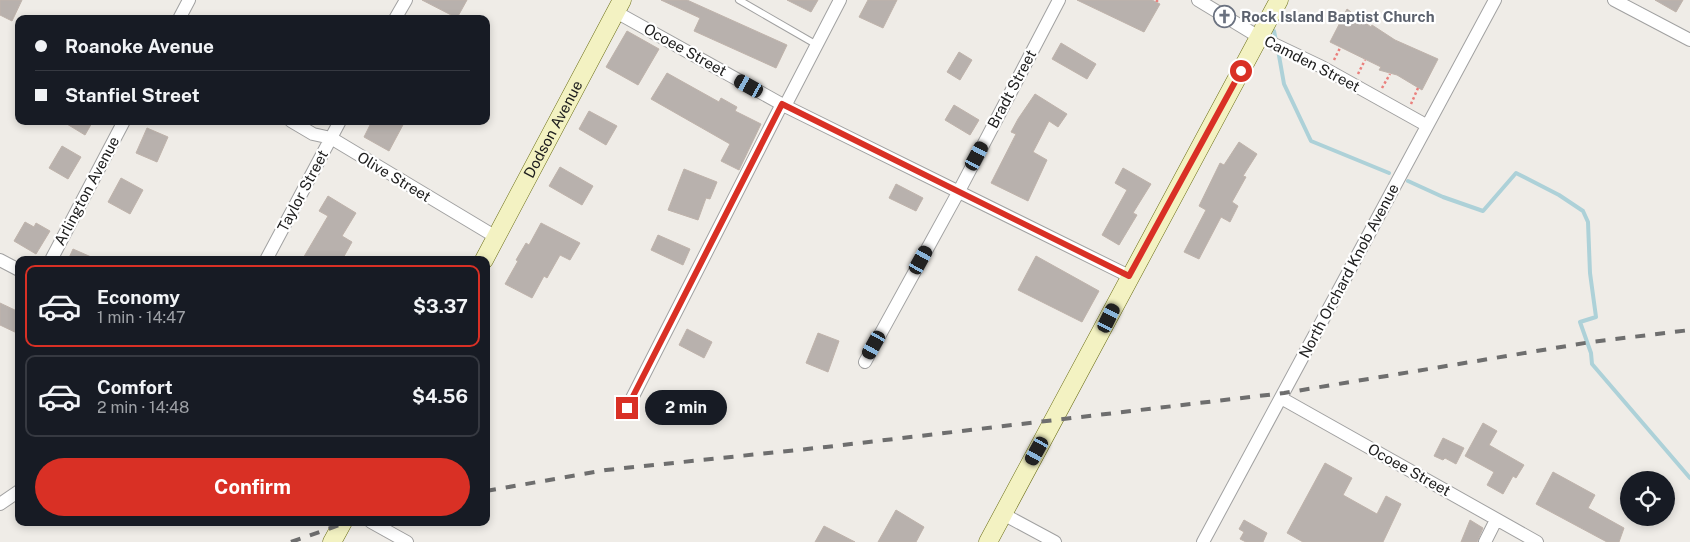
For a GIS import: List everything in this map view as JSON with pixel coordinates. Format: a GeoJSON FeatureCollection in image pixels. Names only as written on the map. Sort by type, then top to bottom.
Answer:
{"type":"FeatureCollection","features":[{"type":"Feature","properties":{"kind":"street"},"geometry":{"type":"LineString","coordinates":[[181,15],[189,0]]}},
{"type":"Feature","properties":{"kind":"street"},"geometry":{"type":"LineString","coordinates":[[397,15],[406,0]]}},
{"type":"Feature","properties":{"kind":"street"},"geometry":{"type":"LineString","coordinates":[[627,408],[840,0]]}},
{"type":"Feature","properties":{"kind":"street","name":"Bradt Street"},"geometry":{"type":"LineString","coordinates":[[865,362],[959,191],[1059,0]]}},
{"type":"Feature","properties":{"kind":"street","name":"Camden Street"},"geometry":{"type":"LineString","coordinates":[[1198,0],[1259,37],[1322,67],[1426,125]]}},
{"type":"Feature","properties":{"kind":"street"},"geometry":{"type":"LineString","coordinates":[[988,542],[1102,331],[1129,276],[1279,0]]}},
{"type":"Feature","properties":{"kind":"street","name":"North Orchard Knob Avenue"},"geometry":{"type":"LineString","coordinates":[[1203,542],[1426,125],[1496,0]]}},
{"type":"Feature","properties":{"kind":"street"},"geometry":{"type":"LineString","coordinates":[[1614,0],[1690,40]]}},
{"type":"Feature","properties":{"kind":"street","name":"Ocoee Street"},"geometry":{"type":"LineString","coordinates":[[620,3],[784,105],[1129,276]]}},
{"type":"Feature","properties":{"kind":"street","name":"Dodson Avenue"},"geometry":{"type":"LineString","coordinates":[[486,256],[620,3]]}},
{"type":"Feature","properties":{"kind":"street","name":"Arlington Avenue"},"geometry":{"type":"LineString","coordinates":[[53,256],[122,125]]}},
{"type":"Feature","properties":{"kind":"street","name":"Olive Street"},"geometry":{"type":"LineString","coordinates":[[298,125],[313,134],[331,138],[496,237]]}},
{"type":"Feature","properties":{"kind":"street","name":"Taylor Street"},"geometry":{"type":"LineString","coordinates":[[268,256],[338,125]]}},
{"type":"Feature","properties":{"kind":"street"},"geometry":{"type":"LineString","coordinates":[[0,260],[15,268]]}},
{"type":"Feature","properties":{"kind":"street","name":"Ocoee Street"},"geometry":{"type":"LineString","coordinates":[[1281,398],[1537,542]]}},
{"type":"Feature","properties":{"kind":"street"},"geometry":{"type":"LineString","coordinates":[[0,504],[15,495]]}},
{"type":"Feature","properties":{"kind":"street"},"geometry":{"type":"LineString","coordinates":[[1003,514],[1055,542]]}},
{"type":"Feature","properties":{"kind":"street"},"geometry":{"type":"LineString","coordinates":[[1485,542],[1496,520]]}},
{"type":"Feature","properties":{"kind":"street"},"geometry":{"type":"LineString","coordinates":[[332,542],[341,526]]}},
{"type":"Feature","properties":{"kind":"street"},"geometry":{"type":"LineString","coordinates":[[378,526],[407,542]]}},
{"type":"Feature","properties":{"kind":"lane"},"geometry":{"type":"LineString","coordinates":[[739,0],[817,45]]}},
{"type":"Feature","properties":{"kind":"path"},"geometry":{"type":"LineString","coordinates":[[1406,114],[1418,88]]}},
{"type":"Feature","properties":{"kind":"building"},"geometry":{"type":"Polygon","coordinates":[[[0,0],[22,0],[12,21],[0,15],[0,0]]]}},
{"type":"Feature","properties":{"kind":"building"},"geometry":{"type":"Polygon","coordinates":[[[422,0],[467,0],[459,15],[451,15],[422,0]]]}},
{"type":"Feature","properties":{"kind":"building"},"geometry":{"type":"Polygon","coordinates":[[[661,0],[687,0],[787,45],[776,68],[694,31],[700,18],[661,0]]]}},
{"type":"Feature","properties":{"kind":"building"},"geometry":{"type":"Polygon","coordinates":[[[787,0],[818,0],[811,12],[787,0]]]}},
{"type":"Feature","properties":{"kind":"building"},"geometry":{"type":"Polygon","coordinates":[[[868,0],[897,0],[883,28],[859,17],[868,0]]]}},
{"type":"Feature","properties":{"kind":"building"},"geometry":{"type":"Polygon","coordinates":[[[1077,0],[1152,0],[1160,4],[1144,32],[1077,0]]]}},
{"type":"Feature","properties":{"kind":"building"},"geometry":{"type":"Polygon","coordinates":[[[1655,0],[1683,0],[1676,12],[1655,0]]]}},
{"type":"Feature","properties":{"kind":"building"},"geometry":{"type":"Polygon","coordinates":[[[1347,9],[1371,27],[1372,25],[1395,40],[1438,59],[1422,90],[1397,75],[1379,70],[1381,67],[1330,42],[1347,9]]]}},
{"type":"Feature","properties":{"kind":"building"},"geometry":{"type":"Polygon","coordinates":[[[627,31],[659,49],[638,85],[606,67],[627,31]]]}},
{"type":"Feature","properties":{"kind":"building"},"geometry":{"type":"Polygon","coordinates":[[[1061,43],[1096,64],[1087,79],[1052,59],[1061,43]]]}},
{"type":"Feature","properties":{"kind":"building"},"geometry":{"type":"Polygon","coordinates":[[[959,52],[972,60],[960,80],[947,72],[959,52]]]}},
{"type":"Feature","properties":{"kind":"building"},"geometry":{"type":"Polygon","coordinates":[[[667,73],[719,102],[721,98],[737,107],[735,111],[761,124],[739,170],[721,161],[730,144],[651,99],[667,73]]]}},
{"type":"Feature","properties":{"kind":"building"},"geometry":{"type":"Polygon","coordinates":[[[1035,94],[1067,114],[1058,127],[1049,121],[1033,152],[1047,160],[1028,201],[991,183],[1016,134],[1011,132],[1035,94]]]}},
{"type":"Feature","properties":{"kind":"building"},"geometry":{"type":"Polygon","coordinates":[[[954,105],[979,120],[970,135],[945,120],[954,105]]]}},
{"type":"Feature","properties":{"kind":"building"},"geometry":{"type":"Polygon","coordinates":[[[589,111],[617,126],[606,145],[579,129],[589,111]]]}},
{"type":"Feature","properties":{"kind":"building"},"geometry":{"type":"Polygon","coordinates":[[[69,125],[91,125],[85,135],[69,125]]]}},
{"type":"Feature","properties":{"kind":"building"},"geometry":{"type":"Polygon","coordinates":[[[370,125],[403,125],[389,151],[364,137],[370,125]]]}},
{"type":"Feature","properties":{"kind":"building"},"geometry":{"type":"Polygon","coordinates":[[[147,128],[168,137],[157,162],[136,153],[147,128]]]}},
{"type":"Feature","properties":{"kind":"building"},"geometry":{"type":"Polygon","coordinates":[[[1239,142],[1257,154],[1243,176],[1246,177],[1232,202],[1238,206],[1230,222],[1221,217],[1199,259],[1184,252],[1206,210],[1199,206],[1220,163],[1224,165],[1239,142]]]}},
{"type":"Feature","properties":{"kind":"building"},"geometry":{"type":"Polygon","coordinates":[[[62,146],[81,157],[68,179],[49,168],[62,146]]]}},
{"type":"Feature","properties":{"kind":"building"},"geometry":{"type":"Polygon","coordinates":[[[560,167],[593,186],[582,205],[549,186],[560,167]]]}},
{"type":"Feature","properties":{"kind":"building"},"geometry":{"type":"Polygon","coordinates":[[[1123,168],[1151,184],[1133,213],[1137,215],[1119,245],[1102,235],[1127,190],[1115,183],[1123,168]]]}},
{"type":"Feature","properties":{"kind":"building"},"geometry":{"type":"Polygon","coordinates":[[[684,169],[717,182],[710,199],[706,198],[698,220],[668,210],[684,169]]]}},
{"type":"Feature","properties":{"kind":"building"},"geometry":{"type":"Polygon","coordinates":[[[121,178],[143,190],[130,214],[108,202],[121,178]]]}},
{"type":"Feature","properties":{"kind":"building"},"geometry":{"type":"Polygon","coordinates":[[[896,184],[923,198],[916,211],[889,198],[896,184]]]}},
{"type":"Feature","properties":{"kind":"building"},"geometry":{"type":"Polygon","coordinates":[[[328,196],[356,213],[342,236],[352,242],[344,256],[304,256],[328,216],[319,211],[328,196]]]}},
{"type":"Feature","properties":{"kind":"building"},"geometry":{"type":"Polygon","coordinates":[[[25,222],[34,227],[36,223],[50,231],[36,254],[14,241],[25,222]]]}},
{"type":"Feature","properties":{"kind":"building"},"geometry":{"type":"Polygon","coordinates":[[[541,223],[580,243],[570,260],[560,255],[547,278],[544,276],[532,298],[505,284],[526,243],[529,245],[541,223]]]}},
{"type":"Feature","properties":{"kind":"building"},"geometry":{"type":"Polygon","coordinates":[[[658,235],[690,249],[683,265],[651,250],[658,235]]]}},
{"type":"Feature","properties":{"kind":"building"},"geometry":{"type":"Polygon","coordinates":[[[73,249],[89,256],[70,256],[73,249]]]}},
{"type":"Feature","properties":{"kind":"building"},"geometry":{"type":"Polygon","coordinates":[[[1036,256],[1099,291],[1082,322],[1018,290],[1036,256]]]}},
{"type":"Feature","properties":{"kind":"building"},"geometry":{"type":"Polygon","coordinates":[[[0,303],[15,310],[15,332],[0,325],[0,303]]]}},
{"type":"Feature","properties":{"kind":"building"},"geometry":{"type":"Polygon","coordinates":[[[687,329],[712,342],[704,358],[679,345],[687,329]]]}},
{"type":"Feature","properties":{"kind":"building"},"geometry":{"type":"Polygon","coordinates":[[[818,333],[839,341],[828,372],[806,363],[818,333]]]}},
{"type":"Feature","properties":{"kind":"building"},"geometry":{"type":"Polygon","coordinates":[[[1483,423],[1497,431],[1489,445],[1524,465],[1516,478],[1513,476],[1503,494],[1487,485],[1494,472],[1465,456],[1483,423]]]}},
{"type":"Feature","properties":{"kind":"building"},"geometry":{"type":"Polygon","coordinates":[[[1443,438],[1464,448],[1456,464],[1445,458],[1443,460],[1434,456],[1443,438]]]}},
{"type":"Feature","properties":{"kind":"building"},"geometry":{"type":"Polygon","coordinates":[[[1325,463],[1352,478],[1343,495],[1377,514],[1386,496],[1401,504],[1383,542],[1303,542],[1287,533],[1325,463]]]}},
{"type":"Feature","properties":{"kind":"building"},"geometry":{"type":"Polygon","coordinates":[[[1553,472],[1595,495],[1588,508],[1624,528],[1619,542],[1607,542],[1536,504],[1553,472]]]}},
{"type":"Feature","properties":{"kind":"building"},"geometry":{"type":"Polygon","coordinates":[[[896,510],[924,527],[916,542],[878,542],[896,510]]]}},
{"type":"Feature","properties":{"kind":"building"},"geometry":{"type":"Polygon","coordinates":[[[1244,520],[1267,533],[1263,542],[1246,542],[1240,539],[1244,532],[1239,529],[1244,520]]]}},
{"type":"Feature","properties":{"kind":"building"},"geometry":{"type":"Polygon","coordinates":[[[1470,520],[1483,528],[1477,542],[1461,542],[1470,520]]]}},
{"type":"Feature","properties":{"kind":"building"},"geometry":{"type":"Polygon","coordinates":[[[824,526],[855,542],[815,542],[824,526]]]}},
{"type":"Feature","properties":{"kind":"waterway"},"geometry":{"type":"LineString","coordinates":[[1274,31],[1276,41]]}},
{"type":"Feature","properties":{"kind":"waterway"},"geometry":{"type":"LineString","coordinates":[[1278,50],[1284,84],[1311,141],[1389,173]]}},
{"type":"Feature","properties":{"kind":"waterway"},"geometry":{"type":"LineString","coordinates":[[1408,181],[1443,197],[1483,211],[1516,173],[1559,195],[1583,211],[1588,222],[1590,273],[1596,317],[1580,322],[1591,353],[1592,364],[1690,478]]}},
{"type":"Feature","properties":{"kind":"railway"},"geometry":{"type":"LineString","coordinates":[[490,490],[606,470],[826,447],[1284,393],[1591,342],[1690,330]]}},
{"type":"Feature","properties":{"kind":"railway"},"geometry":{"type":"LineString","coordinates":[[291,542],[337,526]]}},
{"type":"Feature","properties":{"kind":"place","name":"Rock Island Baptist Church"},"geometry":{"type":"Point","coordinates":[1225,17]}},
{"type":"Feature","properties":{"kind":"route"},"geometry":{"type":"LineString","coordinates":[[627,408],[782,104],[1129,276],[1241,71]]}}]}
